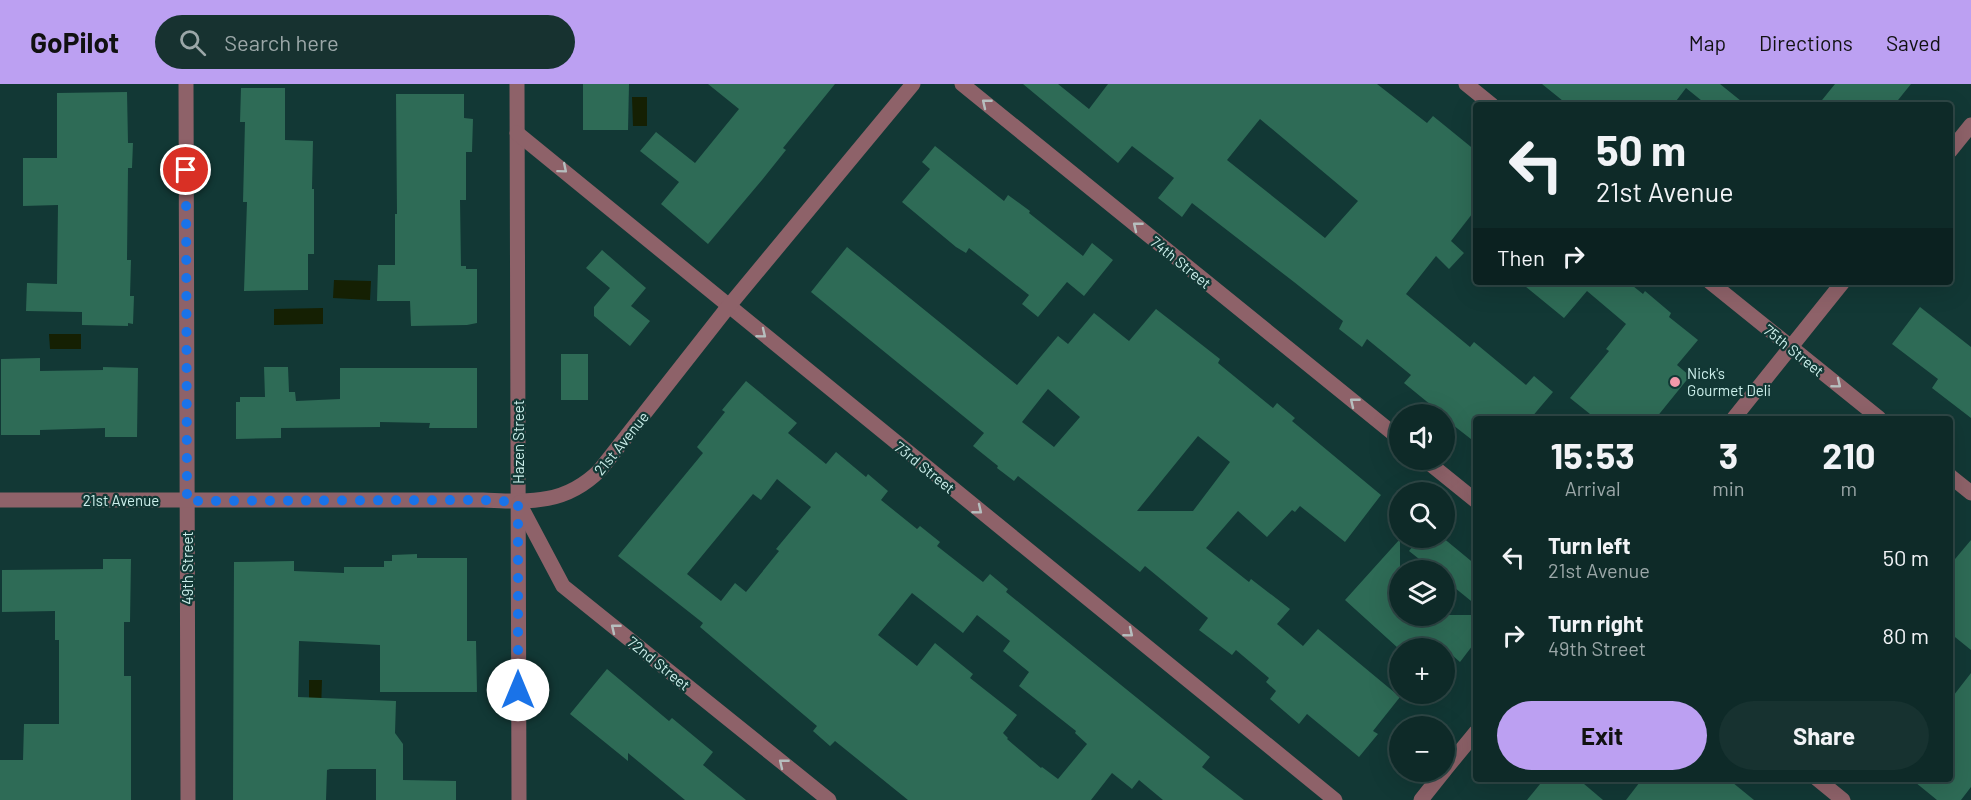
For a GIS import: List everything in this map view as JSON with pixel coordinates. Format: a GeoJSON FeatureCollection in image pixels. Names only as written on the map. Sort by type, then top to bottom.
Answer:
{"type":"FeatureCollection","features":[{"type":"Feature","properties":{"kind":"street","name":"49th Street"},"geometry":{"type":"LineString","coordinates":[[186,84],[188,800]]}},
{"type":"Feature","properties":{"kind":"street","name":"Hazen Street"},"geometry":{"type":"LineString","coordinates":[[517,84],[519,800]]}},
{"type":"Feature","properties":{"kind":"street","name":"21st Avenue"},"geometry":{"type":"LineString","coordinates":[[0,500],[483,500],[518,502],[562,496],[588,482],[600,470],[728,307],[913,84]]}},
{"type":"Feature","properties":{"kind":"street","name":"74th Street"},"geometry":{"type":"LineString","coordinates":[[962,84],[1389,430]]}},
{"type":"Feature","properties":{"kind":"street"},"geometry":{"type":"LineString","coordinates":[[1466,84],[1488,102]]}},
{"type":"Feature","properties":{"kind":"street"},"geometry":{"type":"LineString","coordinates":[[1953,147],[1971,125]]}},
{"type":"Feature","properties":{"kind":"street","name":"73rd Street"},"geometry":{"type":"LineString","coordinates":[[517,133],[1335,800]]}},
{"type":"Feature","properties":{"kind":"street","name":"75th Street"},"geometry":{"type":"LineString","coordinates":[[1714,285],[1877,416]]}},
{"type":"Feature","properties":{"kind":"street"},"geometry":{"type":"LineString","coordinates":[[1736,416],[1841,285]]}},
{"type":"Feature","properties":{"kind":"street"},"geometry":{"type":"LineString","coordinates":[[1438,470],[1473,499]]}},
{"type":"Feature","properties":{"kind":"street"},"geometry":{"type":"LineString","coordinates":[[1953,478],[1971,493]]}},
{"type":"Feature","properties":{"kind":"street","name":"72nd Street"},"geometry":{"type":"LineString","coordinates":[[518,502],[563,586],[829,800]]}},
{"type":"Feature","properties":{"kind":"street"},"geometry":{"type":"LineString","coordinates":[[1455,758],[1473,736]]}},
{"type":"Feature","properties":{"kind":"street"},"geometry":{"type":"LineString","coordinates":[[1420,800],[1435,782]]}},
{"type":"Feature","properties":{"kind":"street"},"geometry":{"type":"LineString","coordinates":[[1821,782],[1843,800]]}},
{"type":"Feature","properties":{"kind":"shaded area"},"geometry":{"type":"Polygon","coordinates":[[[632,97],[647,97],[647,126],[633,126],[632,97]]]}},
{"type":"Feature","properties":{"kind":"shaded area"},"geometry":{"type":"Polygon","coordinates":[[[334,280],[371,281],[370,300],[333,298],[334,280]]]}},
{"type":"Feature","properties":{"kind":"shaded area"},"geometry":{"type":"Polygon","coordinates":[[[323,308],[323,324],[274,325],[274,309],[323,308]]]}},
{"type":"Feature","properties":{"kind":"shaded area"},"geometry":{"type":"Polygon","coordinates":[[[49,334],[81,334],[81,349],[50,349],[49,334]]]}},
{"type":"Feature","properties":{"kind":"shaded area"},"geometry":{"type":"Polygon","coordinates":[[[309,680],[322,680],[321,711],[309,711],[309,680]]]}},
{"type":"Feature","properties":{"kind":"building"},"geometry":{"type":"Polygon","coordinates":[[[583,84],[629,84],[628,130],[583,130],[583,84]]]}},
{"type":"Feature","properties":{"kind":"building"},"geometry":{"type":"Polygon","coordinates":[[[708,84],[835,84],[783,148],[786,150],[708,244],[661,204],[679,182],[640,151],[656,132],[695,163],[739,109],[708,84]]]}},
{"type":"Feature","properties":{"kind":"building"},"geometry":{"type":"Polygon","coordinates":[[[1023,84],[1058,84],[1089,109],[1108,84],[1377,84],[1427,123],[1433,116],[1473,149],[1473,213],[1451,241],[1464,253],[1449,269],[1436,256],[1406,294],[1470,347],[1474,342],[1526,385],[1534,376],[1553,392],[1533,416],[1473,416],[1473,441],[1455,427],[1455,404],[1430,404],[1404,383],[1411,375],[1367,339],[1362,347],[1339,329],[1343,321],[1192,203],[1182,217],[1158,198],[1174,178],[1132,146],[1118,163],[1023,84]],[[1260,119],[1227,160],[1325,238],[1358,201],[1260,119]]]}},
{"type":"Feature","properties":{"kind":"building"},"geometry":{"type":"Polygon","coordinates":[[[1542,84],[1720,84],[1742,102],[1703,102],[1686,88],[1675,102],[1564,102],[1542,84]]]}},
{"type":"Feature","properties":{"kind":"building"},"geometry":{"type":"Polygon","coordinates":[[[1835,84],[1911,84],[1896,102],[1820,102],[1835,84]]]}},
{"type":"Feature","properties":{"kind":"building"},"geometry":{"type":"Polygon","coordinates":[[[241,88],[285,88],[285,140],[313,141],[314,254],[308,254],[308,290],[244,291],[247,202],[243,202],[245,122],[240,122],[241,88]]]}},
{"type":"Feature","properties":{"kind":"building"},"geometry":{"type":"Polygon","coordinates":[[[127,92],[128,143],[133,143],[132,168],[128,168],[127,260],[131,260],[130,296],[134,296],[133,324],[128,323],[128,326],[82,325],[82,312],[26,311],[27,283],[57,284],[58,205],[23,206],[23,158],[57,158],[57,93],[127,92]]]}},
{"type":"Feature","properties":{"kind":"building"},"geometry":{"type":"Polygon","coordinates":[[[396,94],[464,94],[464,118],[473,119],[472,152],[466,152],[466,200],[460,200],[461,266],[466,266],[466,269],[477,269],[477,323],[411,326],[410,301],[377,301],[378,265],[395,265],[396,94]]]}},
{"type":"Feature","properties":{"kind":"building"},"geometry":{"type":"Polygon","coordinates":[[[935,146],[1004,201],[1008,195],[1030,211],[1029,213],[1083,256],[1092,243],[1113,260],[1084,296],[1067,282],[1038,317],[1022,304],[1029,295],[969,248],[966,253],[956,247],[902,202],[930,169],[922,162],[935,146]]]}},
{"type":"Feature","properties":{"kind":"building"},"geometry":{"type":"Polygon","coordinates":[[[847,247],[1017,385],[1058,336],[1068,344],[1094,313],[1129,341],[1156,309],[1220,359],[1218,363],[1273,408],[1277,403],[1295,418],[1292,421],[1381,495],[1345,542],[1300,506],[1295,512],[1292,510],[1267,537],[1238,511],[1206,548],[1249,582],[1251,579],[1290,609],[1277,624],[1303,646],[1318,629],[1389,688],[1389,704],[1394,704],[1373,731],[1378,734],[1359,757],[1307,714],[1299,724],[1270,699],[1276,691],[1266,682],[1269,678],[1236,650],[1232,655],[1199,630],[1208,618],[1145,566],[1140,572],[1018,476],[1014,481],[973,446],[984,433],[811,292],[847,247]],[[1048,389],[1022,422],[1054,447],[1080,417],[1048,389]],[[1198,436],[1137,511],[1193,511],[1230,462],[1198,436]]]}},
{"type":"Feature","properties":{"kind":"building"},"geometry":{"type":"Polygon","coordinates":[[[602,250],[646,288],[631,306],[650,321],[630,346],[594,316],[594,307],[610,288],[586,268],[602,250]]]}},
{"type":"Feature","properties":{"kind":"building"},"geometry":{"type":"Polygon","coordinates":[[[1524,285],[1632,285],[1643,294],[1645,291],[1671,313],[1669,317],[1698,340],[1677,365],[1690,376],[1658,416],[1592,416],[1570,398],[1609,351],[1606,349],[1626,324],[1587,291],[1564,318],[1524,285]]]}},
{"type":"Feature","properties":{"kind":"building"},"geometry":{"type":"Polygon","coordinates":[[[1920,307],[1971,347],[1971,418],[1932,388],[1938,379],[1892,344],[1920,307]]]}},
{"type":"Feature","properties":{"kind":"building"},"geometry":{"type":"Polygon","coordinates":[[[561,354],[588,354],[588,400],[561,400],[561,354]]]}},
{"type":"Feature","properties":{"kind":"building"},"geometry":{"type":"Polygon","coordinates":[[[40,358],[40,371],[103,370],[103,367],[138,368],[137,437],[105,437],[105,428],[40,430],[40,435],[1,435],[1,359],[40,358]]]}},
{"type":"Feature","properties":{"kind":"building"},"geometry":{"type":"Polygon","coordinates":[[[264,367],[288,367],[289,392],[295,392],[296,401],[340,399],[340,368],[477,368],[477,428],[429,428],[430,423],[380,422],[380,427],[281,428],[281,438],[236,439],[236,402],[240,402],[240,397],[265,397],[264,367]]]}},
{"type":"Feature","properties":{"kind":"building"},"geometry":{"type":"Polygon","coordinates":[[[746,381],[797,423],[788,433],[826,464],[836,452],[866,477],[868,474],[888,491],[881,500],[917,529],[920,526],[940,542],[937,546],[983,582],[990,574],[1008,589],[1006,592],[1210,757],[1202,767],[1244,800],[1163,800],[1139,780],[1132,789],[1112,773],[1091,800],[908,800],[835,741],[830,746],[813,731],[817,726],[700,627],[703,623],[618,556],[703,453],[697,447],[725,412],[722,410],[746,381]],[[777,479],[761,500],[753,494],[687,574],[721,601],[735,583],[746,592],[779,551],[776,549],[811,507],[777,479]],[[912,593],[878,635],[917,666],[935,643],[973,674],[970,678],[1017,715],[1003,733],[1041,768],[1058,779],[1087,744],[1075,733],[1076,731],[1019,686],[1029,672],[1003,651],[1010,641],[977,615],[963,633],[912,593]]]}},
{"type":"Feature","properties":{"kind":"building"},"geometry":{"type":"Polygon","coordinates":[[[1971,540],[1971,650],[1953,635],[1953,561],[1971,540]]]}},
{"type":"Feature","properties":{"kind":"building"},"geometry":{"type":"Polygon","coordinates":[[[1392,548],[1400,548],[1400,560],[1389,560],[1389,626],[1455,626],[1455,615],[1473,615],[1473,645],[1460,662],[1455,658],[1455,638],[1389,638],[1389,640],[1345,600],[1392,548]]]}},
{"type":"Feature","properties":{"kind":"building"},"geometry":{"type":"Polygon","coordinates":[[[1411,548],[1455,548],[1473,563],[1473,603],[1455,588],[1455,560],[1420,560],[1409,551],[1411,548]]]}},
{"type":"Feature","properties":{"kind":"building"},"geometry":{"type":"Polygon","coordinates":[[[417,554],[417,558],[467,558],[467,641],[476,641],[477,692],[380,692],[380,645],[299,641],[298,697],[396,701],[395,733],[403,744],[403,780],[456,781],[456,800],[376,800],[376,769],[330,769],[327,770],[326,800],[233,800],[234,562],[294,561],[294,571],[344,573],[344,567],[384,567],[384,561],[392,561],[392,555],[417,554]]]}},
{"type":"Feature","properties":{"kind":"building"},"geometry":{"type":"Polygon","coordinates":[[[103,559],[131,559],[130,622],[124,622],[124,676],[131,676],[131,800],[0,800],[0,760],[23,760],[24,724],[59,724],[59,640],[55,640],[55,611],[2,612],[2,570],[103,569],[103,559]]]}},
{"type":"Feature","properties":{"kind":"building"},"geometry":{"type":"Polygon","coordinates":[[[607,669],[669,721],[672,718],[713,752],[703,765],[746,800],[685,800],[628,753],[628,761],[570,714],[607,669]]]}},
{"type":"Feature","properties":{"kind":"building"},"geometry":{"type":"Polygon","coordinates":[[[1971,673],[1971,787],[1961,800],[1937,800],[1915,782],[1953,782],[1953,696],[1971,673]]]}},
{"type":"Feature","properties":{"kind":"building"},"geometry":{"type":"Polygon","coordinates":[[[1542,782],[1582,782],[1603,800],[1527,800],[1542,782]]]}},
{"type":"Feature","properties":{"kind":"building"},"geometry":{"type":"Polygon","coordinates":[[[1640,782],[1732,782],[1754,800],[1626,800],[1640,782]]]}},
{"type":"Feature","properties":{"kind":"place","name":"Nick's Gourmet Deli"},"geometry":{"type":"Point","coordinates":[1675,382]}},
{"type":"Feature","properties":{"kind":"route"},"geometry":{"type":"LineString","coordinates":[[186,170],[187,501],[483,500],[518,502],[518,690]]}}]}
